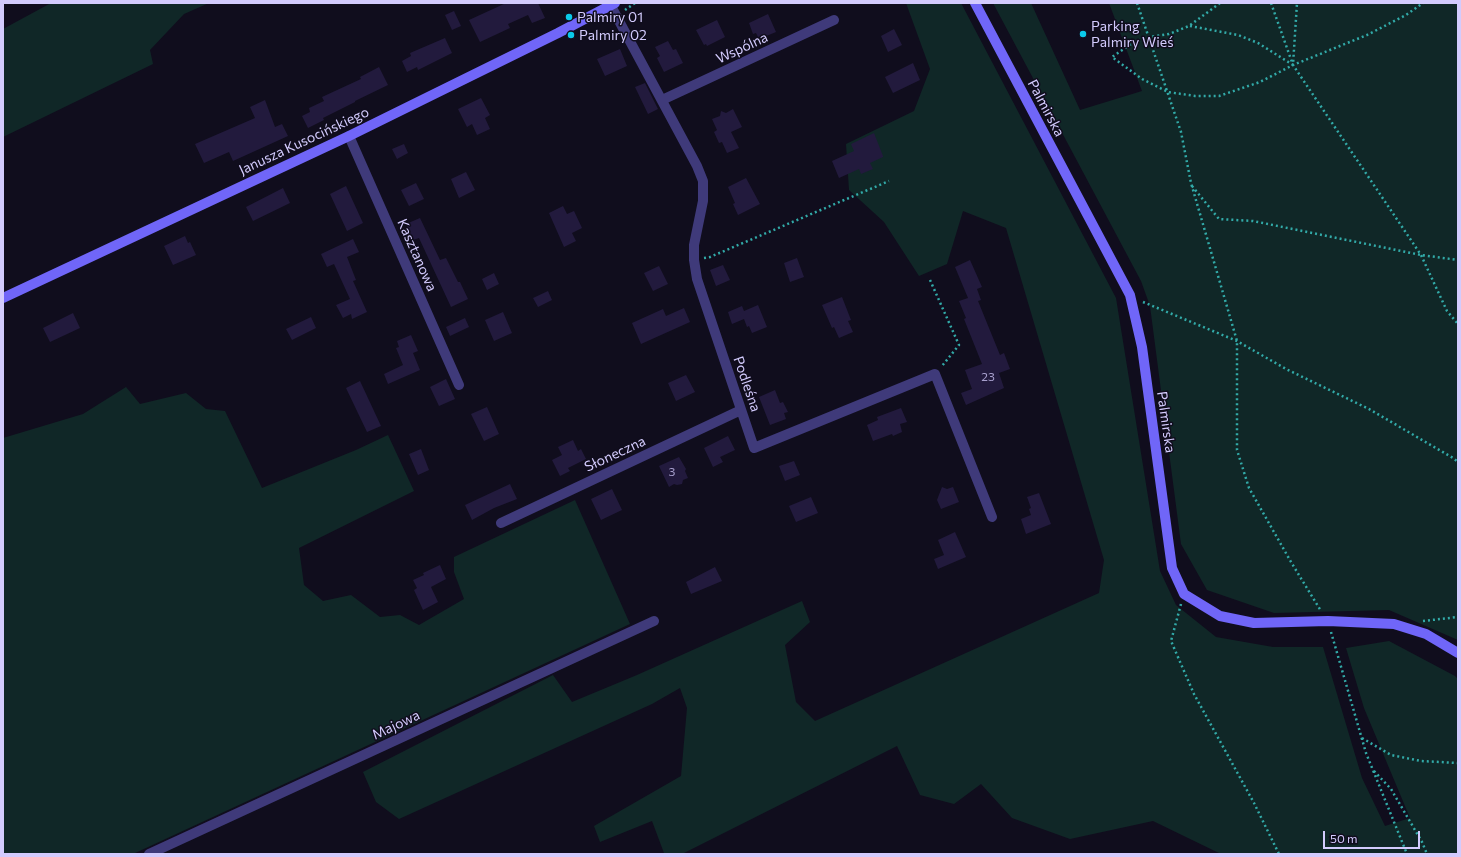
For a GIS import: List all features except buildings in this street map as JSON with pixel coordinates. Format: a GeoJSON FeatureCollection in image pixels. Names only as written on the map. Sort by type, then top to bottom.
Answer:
{"type":"FeatureCollection","features":[{"type":"Feature","properties":{"kind":"street","name":"Palmirska"},"geometry":{"type":"LineString","coordinates":[[975,3],[1130,295],[1142,347],[1172,568],[1184,594]]}},
{"type":"Feature","properties":{"kind":"street","name":"Podleśna"},"geometry":{"type":"LineString","coordinates":[[608,5],[662,100],[697,166],[703,181],[703,201],[694,245],[694,260],[697,279],[754,448],[935,374]]}},
{"type":"Feature","properties":{"kind":"street","name":"Janusza Kusocińskiego"},"geometry":{"type":"LineString","coordinates":[[3,298],[349,136],[608,5]]}},
{"type":"Feature","properties":{"kind":"street","name":"Wspólna"},"geometry":{"type":"LineString","coordinates":[[662,100],[834,20]]}},
{"type":"Feature","properties":{"kind":"street","name":"Kasztanowa"},"geometry":{"type":"LineString","coordinates":[[349,136],[459,385]]}},
{"type":"Feature","properties":{"kind":"street"},"geometry":{"type":"LineString","coordinates":[[935,374],[992,517]]}},
{"type":"Feature","properties":{"kind":"street","name":"Słoneczna"},"geometry":{"type":"LineString","coordinates":[[501,522],[741,410]]}},
{"type":"Feature","properties":{"kind":"street"},"geometry":{"type":"LineString","coordinates":[[1184,594],[1220,616],[1254,623],[1328,621],[1394,624],[1426,634],[1458,653]]}},
{"type":"Feature","properties":{"kind":"street","name":"Majowa"},"geometry":{"type":"LineString","coordinates":[[149,854],[654,621]]}},
{"type":"Feature","properties":{"kind":"path"},"geometry":{"type":"LineString","coordinates":[[1137,3],[1181,132],[1191,184],[1237,341],[1237,450],[1249,488],[1291,562],[1328,621],[1362,738],[1373,770],[1407,854]]}},
{"type":"Feature","properties":{"kind":"path"},"geometry":{"type":"LineString","coordinates":[[1220,3],[1189,26],[1169,34],[1149,37],[1134,42],[1112,57],[1142,79],[1168,92],[1195,96],[1218,96],[1260,82],[1294,65],[1368,35],[1406,15],[1423,3]]}},
{"type":"Feature","properties":{"kind":"path"},"geometry":{"type":"LineString","coordinates":[[1271,3],[1294,65],[1421,255],[1447,311],[1458,324]]}},
{"type":"Feature","properties":{"kind":"path"},"geometry":{"type":"LineString","coordinates":[[1294,65],[1297,3]]}},
{"type":"Feature","properties":{"kind":"path"},"geometry":{"type":"LineString","coordinates":[[1189,26],[1238,35],[1258,43],[1294,65]]}},
{"type":"Feature","properties":{"kind":"path"},"geometry":{"type":"LineString","coordinates":[[694,260],[710,257],[889,181]]}},
{"type":"Feature","properties":{"kind":"path"},"geometry":{"type":"LineString","coordinates":[[1191,184],[1219,219],[1253,221],[1421,255],[1458,260]]}},
{"type":"Feature","properties":{"kind":"path"},"geometry":{"type":"LineString","coordinates":[[930,280],[959,345],[935,374]]}},
{"type":"Feature","properties":{"kind":"path"},"geometry":{"type":"LineString","coordinates":[[1130,295],[1150,306],[1237,341],[1286,369],[1370,409],[1454,458],[1458,462]]}},
{"type":"Feature","properties":{"kind":"path"},"geometry":{"type":"LineString","coordinates":[[1184,594],[1171,641],[1194,694],[1254,803],[1279,854]]}},
{"type":"Feature","properties":{"kind":"path"},"geometry":{"type":"LineString","coordinates":[[1416,621],[1458,617]]}},
{"type":"Feature","properties":{"kind":"path"},"geometry":{"type":"LineString","coordinates":[[1362,738],[1391,755],[1421,761],[1458,763]]}},
{"type":"Feature","properties":{"kind":"path"},"geometry":{"type":"LineString","coordinates":[[1373,770],[1391,788],[1422,842],[1427,854]]}},
{"type":"Feature","properties":{"kind":"green space"},"geometry":{"type":"Polygon","coordinates":[[[51,3],[209,3],[184,14],[150,50],[153,64],[3,137],[3,29],[51,3]]]}},
{"type":"Feature","properties":{"kind":"green space"},"geometry":{"type":"Polygon","coordinates":[[[906,3],[961,3],[1116,298],[1160,571],[1176,605],[1216,637],[1273,647],[1323,647],[1362,778],[1385,826],[1410,818],[1364,708],[1346,648],[1389,641],[1455,676],[1458,679],[1458,854],[1221,854],[1153,821],[1070,839],[1012,818],[981,784],[954,804],[920,795],[897,746],[684,853],[664,853],[652,821],[600,842],[594,826],[681,776],[687,708],[680,688],[652,704],[399,819],[376,802],[363,772],[553,675],[572,702],[637,675],[802,601],[810,622],[785,645],[796,702],[815,721],[1099,593],[1104,560],[1006,228],[963,211],[947,264],[919,276],[884,222],[849,190],[846,144],[914,111],[930,69],[906,3]]]}},
{"type":"Feature","properties":{"kind":"green space"},"geometry":{"type":"Polygon","coordinates":[[[993,3],[1031,3],[1080,110],[1142,91],[1109,3],[1458,3],[1458,640],[1389,610],[1274,613],[1207,590],[1181,544],[1150,306],[1141,281],[993,3]]]}},
{"type":"Feature","properties":{"kind":"green space"},"geometry":{"type":"Polygon","coordinates":[[[126,387],[140,404],[186,393],[206,409],[225,411],[262,488],[356,450],[388,435],[414,491],[299,548],[304,585],[323,601],[351,595],[380,617],[400,615],[419,625],[464,599],[454,572],[454,557],[575,500],[630,624],[133,854],[3,854],[3,438],[83,414],[126,387]]]}},
{"type":"Feature","properties":{"kind":"place","name":"Palmiry 01"},"geometry":{"type":"Point","coordinates":[569,17]}},
{"type":"Feature","properties":{"kind":"place","name":"Parking Palmiry Wieś"},"geometry":{"type":"Point","coordinates":[1083,34]}},
{"type":"Feature","properties":{"kind":"place","name":"Palmiry 02"},"geometry":{"type":"Point","coordinates":[571,35]}}]}
